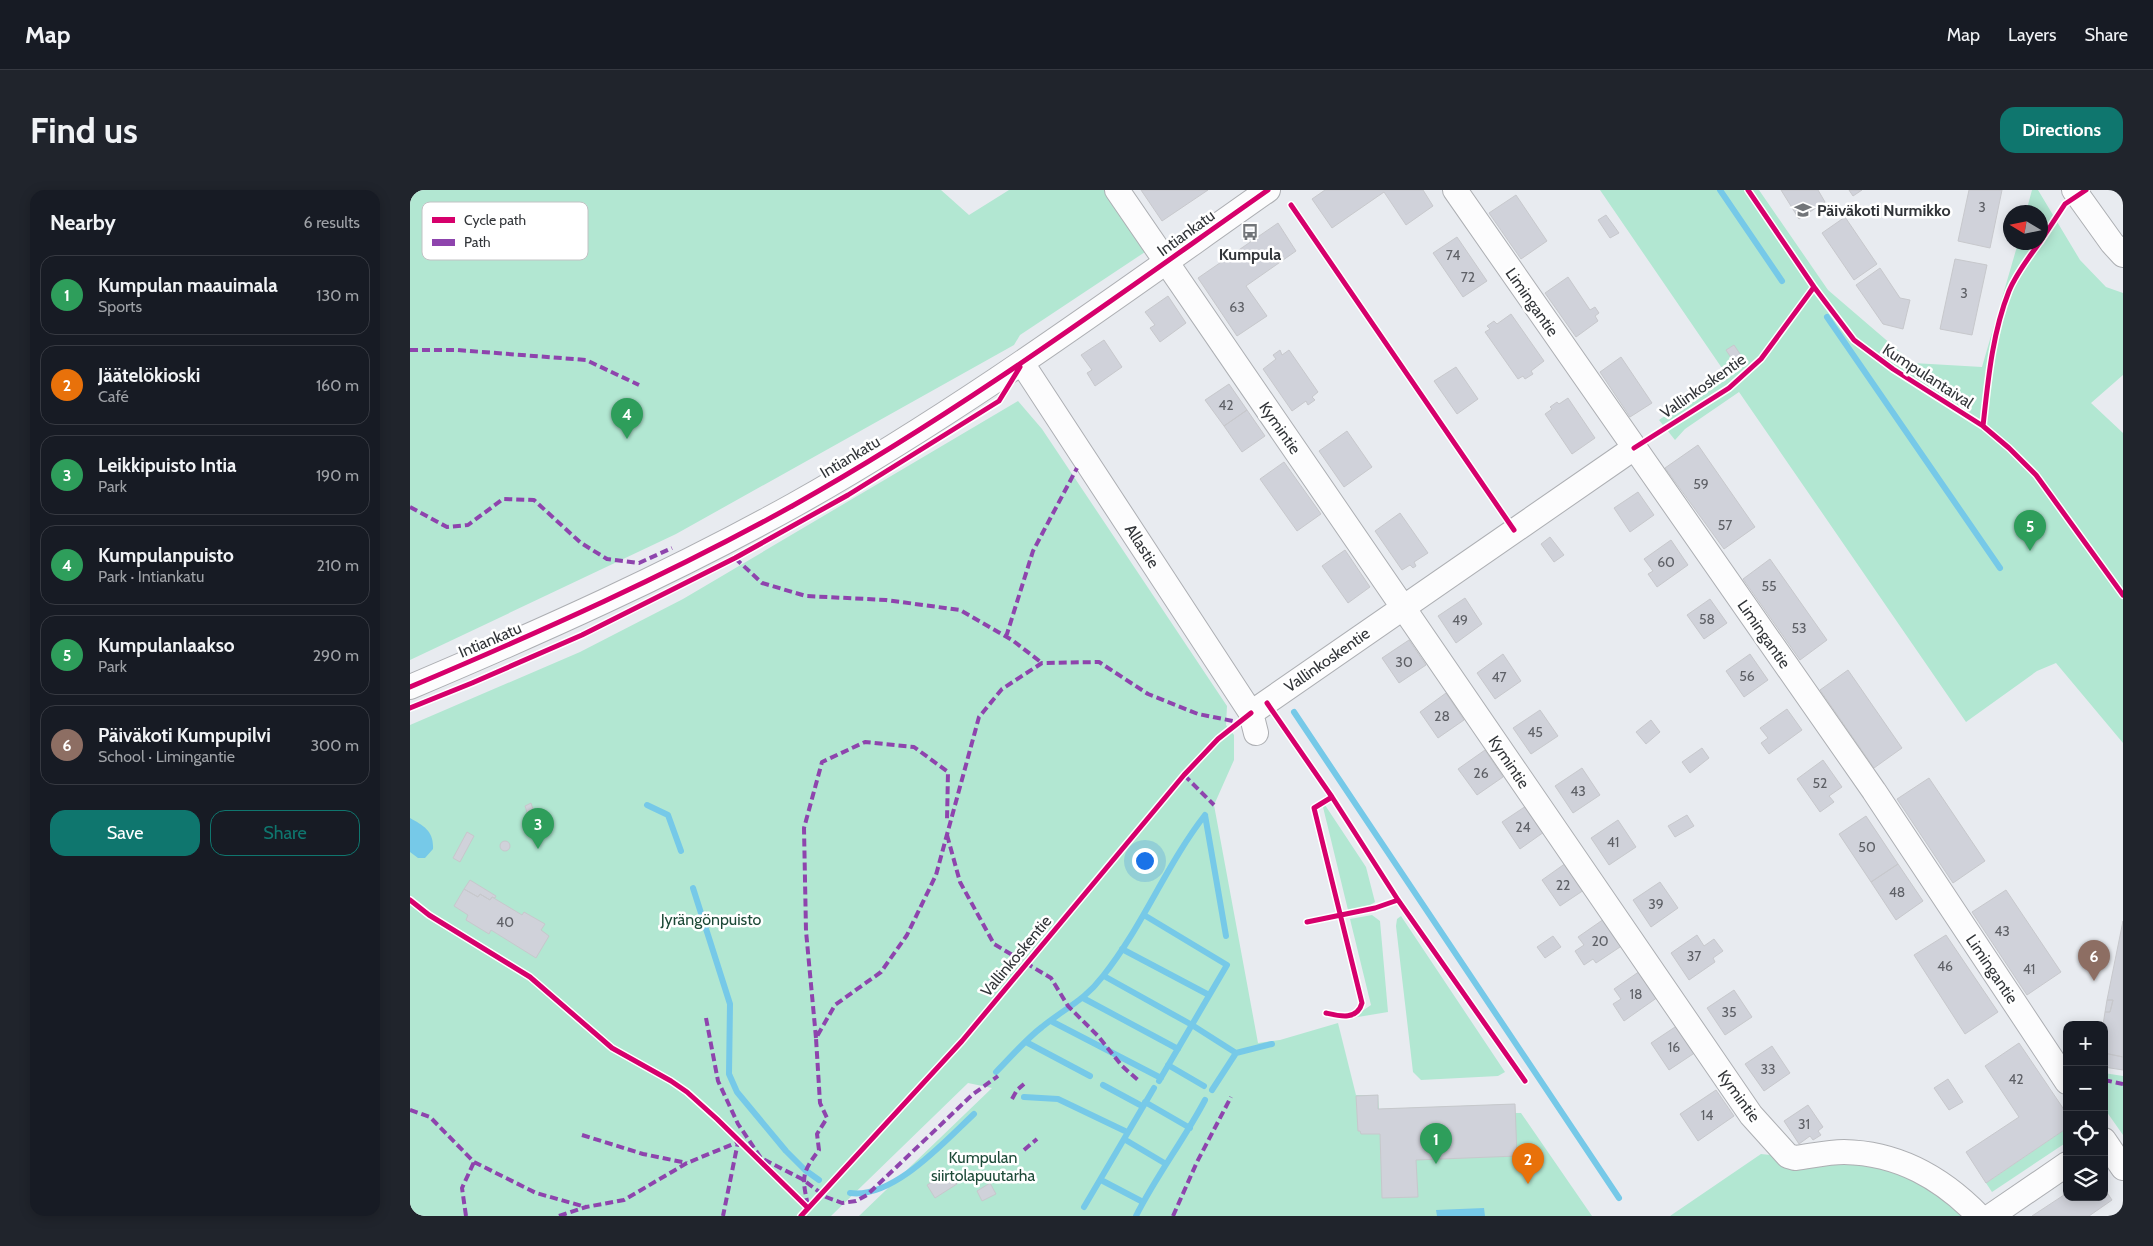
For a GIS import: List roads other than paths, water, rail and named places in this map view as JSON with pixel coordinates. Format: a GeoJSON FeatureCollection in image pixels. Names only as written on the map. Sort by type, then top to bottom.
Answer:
{"type":"FeatureCollection","features":[{"type":"Feature","properties":{"kind":"street","name":"Kymintie"},"geometry":{"type":"LineString","coordinates":[[1117,190],[1167,262],[1186,294],[1404,607],[1751,1115],[1788,1156],[1795,1158],[1842,1152],[1870,1153],[1906,1165],[1953,1191],[1979,1216]]}},
{"type":"Feature","properties":{"kind":"street","name":"Intiankatu"},"geometry":{"type":"LineString","coordinates":[[410,688],[525,639],[681,564],[794,506],[913,435],[1022,363],[1268,190]]}},
{"type":"Feature","properties":{"kind":"street","name":"Limingantie"},"geometry":{"type":"LineString","coordinates":[[1455,190],[1874,791],[2063,1076]]}},
{"type":"Feature","properties":{"kind":"street"},"geometry":{"type":"LineString","coordinates":[[2074,190],[2123,255]]}},
{"type":"Feature","properties":{"kind":"street","name":"Allastie"},"geometry":{"type":"LineString","coordinates":[[1022,363],[1253,723]]}},
{"type":"Feature","properties":{"kind":"street","name":"Vallinkoskentie"},"geometry":{"type":"LineString","coordinates":[[1253,723],[1404,607],[1634,448]]}},
{"type":"Feature","properties":{"kind":"street"},"geometry":{"type":"LineString","coordinates":[[2108,1146],[2123,1168]]}},
{"type":"Feature","properties":{"kind":"street"},"geometry":{"type":"LineString","coordinates":[[1990,1216],[2063,1167]]}},
{"type":"Feature","properties":{"kind":"water"},"geometry":{"type":"Polygon","coordinates":[[[410,818],[424,827],[432,838],[433,849],[425,858],[418,858],[410,852],[410,818]]]}},
{"type":"Feature","properties":{"kind":"water"},"geometry":{"type":"Polygon","coordinates":[[[1484,1208],[1485,1216],[1437,1216],[1436,1210],[1484,1208]]]}},
{"type":"Feature","properties":{"kind":"waterway"},"geometry":{"type":"LineString","coordinates":[[1720,190],[1782,281]]}},
{"type":"Feature","properties":{"kind":"waterway"},"geometry":{"type":"LineString","coordinates":[[1827,317],[2000,568]]}},
{"type":"Feature","properties":{"kind":"waterway"},"geometry":{"type":"LineString","coordinates":[[1294,712],[1619,1198]]}},
{"type":"Feature","properties":{"kind":"waterway"},"geometry":{"type":"LineString","coordinates":[[647,805],[668,815],[681,851]]}},
{"type":"Feature","properties":{"kind":"waterway"},"geometry":{"type":"LineString","coordinates":[[1205,815],[1226,936]]}},
{"type":"Feature","properties":{"kind":"waterway"},"geometry":{"type":"LineString","coordinates":[[996,1072],[1030,1037],[1096,985],[1130,937],[1178,854],[1205,815]]}},
{"type":"Feature","properties":{"kind":"waterway"},"geometry":{"type":"LineString","coordinates":[[693,888],[730,1004],[729,1074],[737,1092],[786,1151],[805,1170],[819,1180]]}},
{"type":"Feature","properties":{"kind":"waterway"},"geometry":{"type":"LineString","coordinates":[[1144,915],[1227,965],[1159,1081]]}},
{"type":"Feature","properties":{"kind":"waterway"},"geometry":{"type":"LineString","coordinates":[[1122,949],[1209,995]]}},
{"type":"Feature","properties":{"kind":"waterway"},"geometry":{"type":"LineString","coordinates":[[1104,976],[1192,1025],[1236,1053],[1272,1044]]}},
{"type":"Feature","properties":{"kind":"waterway"},"geometry":{"type":"LineString","coordinates":[[1083,998],[1178,1049]]}},
{"type":"Feature","properties":{"kind":"waterway"},"geometry":{"type":"LineString","coordinates":[[1051,1021],[1161,1078]]}},
{"type":"Feature","properties":{"kind":"waterway"},"geometry":{"type":"LineString","coordinates":[[1026,1042],[1090,1076]]}},
{"type":"Feature","properties":{"kind":"waterway"},"geometry":{"type":"LineString","coordinates":[[1212,1090],[1236,1053]]}},
{"type":"Feature","properties":{"kind":"waterway"},"geometry":{"type":"LineString","coordinates":[[1168,1065],[1204,1086]]}},
{"type":"Feature","properties":{"kind":"waterway"},"geometry":{"type":"LineString","coordinates":[[1103,1085],[1142,1106]]}},
{"type":"Feature","properties":{"kind":"waterway"},"geometry":{"type":"LineString","coordinates":[[1084,1207],[1154,1088]]}},
{"type":"Feature","properties":{"kind":"waterway"},"geometry":{"type":"LineString","coordinates":[[1024,1097],[1058,1099],[1127,1132]]}},
{"type":"Feature","properties":{"kind":"waterway"},"geometry":{"type":"LineString","coordinates":[[1136,1216],[1205,1100]]}},
{"type":"Feature","properties":{"kind":"waterway"},"geometry":{"type":"LineString","coordinates":[[1145,1102],[1190,1128]]}},
{"type":"Feature","properties":{"kind":"waterway"},"geometry":{"type":"LineString","coordinates":[[850,1193],[866,1192],[883,1187],[900,1178],[933,1153],[974,1114]]}},
{"type":"Feature","properties":{"kind":"waterway"},"geometry":{"type":"LineString","coordinates":[[1124,1139],[1166,1164]]}},
{"type":"Feature","properties":{"kind":"waterway"},"geometry":{"type":"LineString","coordinates":[[1101,1180],[1143,1202]]}},
{"type":"Feature","properties":{"kind":"place","name":"Päiväkoti Nurmikko"},"geometry":{"type":"Point","coordinates":[1803,210]}},
{"type":"Feature","properties":{"kind":"place","name":"Kumpula"},"geometry":{"type":"Point","coordinates":[1250,232]}},
{"type":"Feature","properties":{"kind":"place","name":"Kumpulanpuisto"},"geometry":{"type":"Point","coordinates":[627,439]}},
{"type":"Feature","properties":{"kind":"place","name":"Kumpulanlaakso"},"geometry":{"type":"Point","coordinates":[2030,551]}},
{"type":"Feature","properties":{"kind":"place","name":"Leikkipuisto Intia"},"geometry":{"type":"Point","coordinates":[538,849]}},
{"type":"Feature","properties":{"kind":"place","name":"Päiväkoti Kumpupilvi"},"geometry":{"type":"Point","coordinates":[2094,981]}},
{"type":"Feature","properties":{"kind":"place","name":"Kumpulan maauimala"},"geometry":{"type":"Point","coordinates":[1436,1164]}},
{"type":"Feature","properties":{"kind":"place","name":"Jäätelökioski"},"geometry":{"type":"Point","coordinates":[1528,1184]}},
{"type":"Feature","properties":{"kind":"park label","name":"Jyrängönpuisto"},"geometry":{"type":"Point","coordinates":[711,919]}},
{"type":"Feature","properties":{"kind":"park label","name":"Kumpulan siirtolapuutarha"},"geometry":{"type":"Point","coordinates":[983,1166]}}]}
